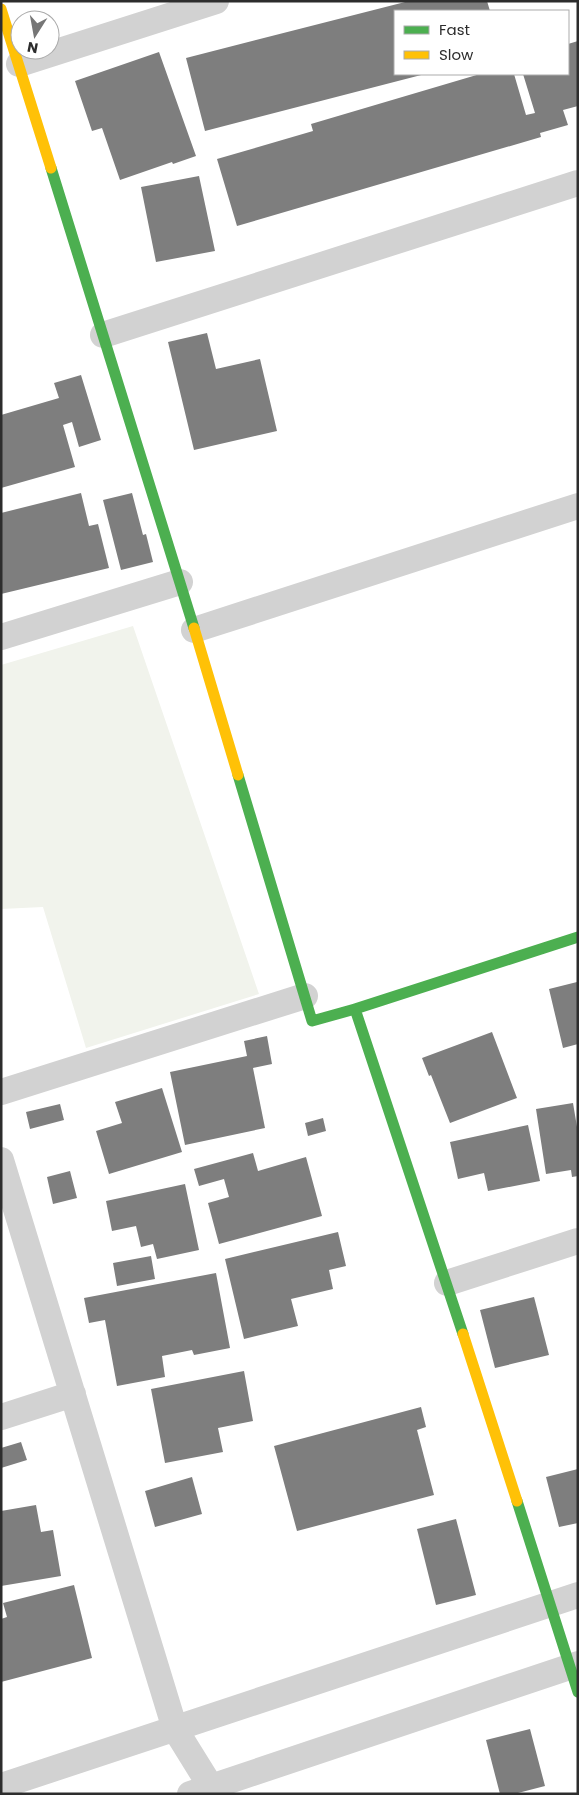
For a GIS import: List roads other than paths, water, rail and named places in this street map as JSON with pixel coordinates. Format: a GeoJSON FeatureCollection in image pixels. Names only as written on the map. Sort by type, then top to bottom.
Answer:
{"type":"FeatureCollection","features":[{"type":"Feature","properties":{"kind":"street"},"geometry":{"type":"LineString","coordinates":[[19,64],[216,1]]}},
{"type":"Feature","properties":{"kind":"street"},"geometry":{"type":"LineString","coordinates":[[1,9],[180,582],[312,1021],[355,1010],[578,937]]}},
{"type":"Feature","properties":{"kind":"street"},"geometry":{"type":"LineString","coordinates":[[103,335],[578,183]]}},
{"type":"Feature","properties":{"kind":"street"},"geometry":{"type":"LineString","coordinates":[[194,630],[578,506]]}},
{"type":"Feature","properties":{"kind":"street"},"geometry":{"type":"LineString","coordinates":[[1,637],[180,582]]}},
{"type":"Feature","properties":{"kind":"street"},"geometry":{"type":"LineString","coordinates":[[1,1092],[305,996]]}},
{"type":"Feature","properties":{"kind":"street"},"geometry":{"type":"LineString","coordinates":[[355,1010],[447,1283],[549,1605],[574,1666],[578,1692]]}},
{"type":"Feature","properties":{"kind":"street"},"geometry":{"type":"LineString","coordinates":[[1,1160],[175,1729],[205,1791],[574,1666]]}},
{"type":"Feature","properties":{"kind":"street"},"geometry":{"type":"LineString","coordinates":[[447,1283],[578,1241]]}},
{"type":"Feature","properties":{"kind":"street"},"geometry":{"type":"LineString","coordinates":[[1,1417],[73,1394]]}},
{"type":"Feature","properties":{"kind":"street"},"geometry":{"type":"LineString","coordinates":[[1,1786],[578,1595]]}}]}
